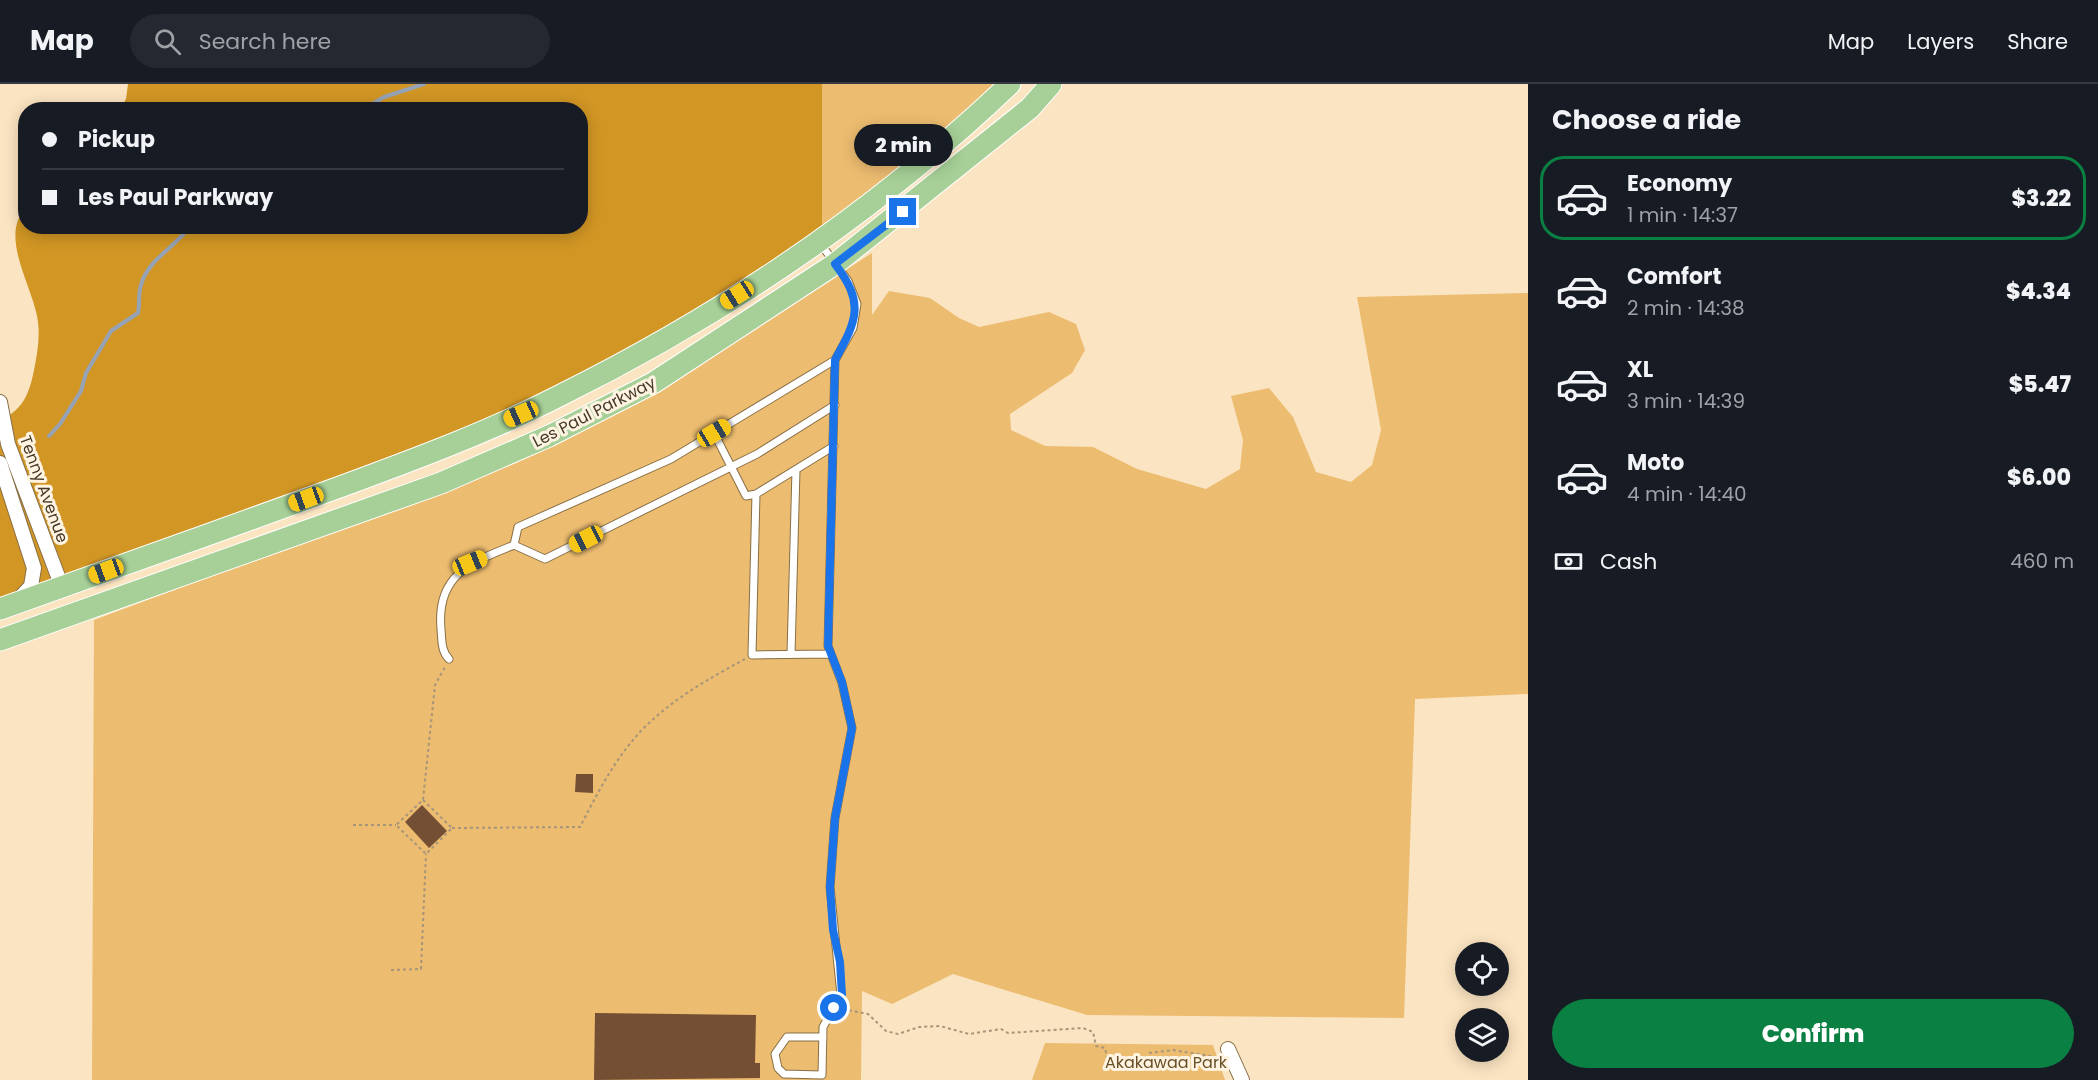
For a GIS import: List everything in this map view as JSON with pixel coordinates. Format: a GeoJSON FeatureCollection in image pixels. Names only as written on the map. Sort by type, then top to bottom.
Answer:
{"type":"FeatureCollection","features":[{"type":"Feature","properties":{"kind":"main road","name":"Les Paul Parkway"},"geometry":{"type":"LineString","coordinates":[[8,606],[442,449],[560,396],[680,332],[819,241],[925,159],[1010,84]]}},
{"type":"Feature","properties":{"kind":"main road","name":"Les Paul Parkway"},"geometry":{"type":"LineString","coordinates":[[0,640],[441,483],[549,436],[653,383],[835,264],[1030,108],[1051,84]]}},
{"type":"Feature","properties":{"kind":"main road"},"geometry":{"type":"LineString","coordinates":[[0,628],[57,606],[62,598],[62,587]]}},
{"type":"Feature","properties":{"kind":"street","name":"Tenny Avenue"},"geometry":{"type":"LineString","coordinates":[[0,402],[8,444],[62,587]]}},
{"type":"Feature","properties":{"kind":"street","name":"Tenny Avenue"},"geometry":{"type":"LineString","coordinates":[[0,463],[34,568],[31,586],[8,606]]}},
{"type":"Feature","properties":{"kind":"street"},"geometry":{"type":"LineString","coordinates":[[1227,1049],[1242,1080]]}},
{"type":"Feature","properties":{"kind":"lane"},"geometry":{"type":"LineString","coordinates":[[819,241],[848,281],[857,304],[853,328],[835,360],[828,646],[842,682],[852,728],[835,818],[830,887],[842,995],[823,1027],[823,1037],[822,1075],[784,1074],[778,1068],[775,1054],[787,1037],[823,1037]]}},
{"type":"Feature","properties":{"kind":"lane"},"geometry":{"type":"LineString","coordinates":[[514,545],[518,527],[671,459],[835,360]]}},
{"type":"Feature","properties":{"kind":"lane"},"geometry":{"type":"LineString","coordinates":[[449,659],[443,653],[440,614],[449,584],[470,563],[514,545],[545,559],[757,454],[835,405]]}},
{"type":"Feature","properties":{"kind":"lane"},"geometry":{"type":"LineString","coordinates":[[714,433],[746,496],[756,494],[834,446]]}},
{"type":"Feature","properties":{"kind":"lane"},"geometry":{"type":"LineString","coordinates":[[791,654],[796,470]]}},
{"type":"Feature","properties":{"kind":"lane"},"geometry":{"type":"LineString","coordinates":[[756,494],[753,655],[831,654]]}},
{"type":"Feature","properties":{"kind":"path"},"geometry":{"type":"LineString","coordinates":[[423,800],[452,828],[580,827],[596,795],[633,740],[660,714],[711,678],[753,655]]}},
{"type":"Feature","properties":{"kind":"path"},"geometry":{"type":"LineString","coordinates":[[353,825],[396,825],[423,800],[435,685],[449,659]]}},
{"type":"Feature","properties":{"kind":"path"},"geometry":{"type":"LineString","coordinates":[[396,825],[426,854]]}},
{"type":"Feature","properties":{"kind":"path"},"geometry":{"type":"LineString","coordinates":[[391,970],[421,969],[426,854],[452,828]]}},
{"type":"Feature","properties":{"kind":"path"},"geometry":{"type":"LineString","coordinates":[[834,1008],[868,1014],[886,1031],[898,1034],[919,1027],[940,1026],[969,1034],[1001,1029],[1008,1033],[1083,1028],[1094,1032],[1096,1046],[1105,1048],[1108,1062]]}},
{"type":"Feature","properties":{"kind":"path"},"geometry":{"type":"LineString","coordinates":[[1149,1053],[1173,1050],[1215,1057]]}},
{"type":"Feature","properties":{"kind":"green space"},"geometry":{"type":"Polygon","coordinates":[[[822,84],[1004,84],[822,234],[822,84]]]}},
{"type":"Feature","properties":{"kind":"green space"},"geometry":{"type":"Polygon","coordinates":[[[872,253],[872,315],[889,291],[930,298],[959,318],[979,327],[1049,312],[1076,324],[1085,350],[1072,373],[1010,414],[1011,430],[1045,446],[1093,447],[1137,469],[1206,489],[1240,469],[1243,440],[1231,396],[1269,388],[1293,417],[1316,472],[1351,482],[1372,465],[1381,430],[1357,297],[1528,293],[1528,694],[1415,699],[1404,1018],[1087,1015],[953,974],[892,1004],[862,991],[861,1080],[92,1080],[94,620],[476,477],[692,369],[872,253]]]}},
{"type":"Feature","properties":{"kind":"green space","name":"Akakawaa Park"},"geometry":{"type":"Polygon","coordinates":[[[1045,1043],[1213,1045],[1225,1080],[1032,1080],[1045,1043]]]}},
{"type":"Feature","properties":{"kind":"shaded area"},"geometry":{"type":"Polygon","coordinates":[[[128,84],[822,84],[822,234],[700,314],[468,433],[0,606],[0,420],[18,408],[26,397],[33,375],[39,338],[34,303],[16,246],[15,233],[18,220],[18,234],[588,234],[588,102],[124,102],[128,84]]]}},
{"type":"Feature","properties":{"kind":"building"},"geometry":{"type":"Polygon","coordinates":[[[576,774],[593,774],[593,793],[575,792],[576,774]]]}},
{"type":"Feature","properties":{"kind":"building"},"geometry":{"type":"Polygon","coordinates":[[[422,805],[447,831],[429,848],[405,822],[422,805]]]}},
{"type":"Feature","properties":{"kind":"building"},"geometry":{"type":"Polygon","coordinates":[[[595,1013],[756,1015],[755,1063],[760,1063],[760,1078],[594,1080],[595,1013]]]}},
{"type":"Feature","properties":{"kind":"waterway"},"geometry":{"type":"LineString","coordinates":[[376,102],[424,84]]}},
{"type":"Feature","properties":{"kind":"waterway"},"geometry":{"type":"LineString","coordinates":[[49,436],[60,424],[81,391],[86,373],[111,331],[138,313],[140,288],[150,268],[183,234]]}},
{"type":"Feature","properties":{"kind":"route"},"geometry":{"type":"LineString","coordinates":[[834,1008],[842,995],[830,887],[835,818],[852,728],[842,682],[828,646],[836,396],[835,360],[853,328],[857,304],[848,281],[835,264],[903,212]]}}]}
